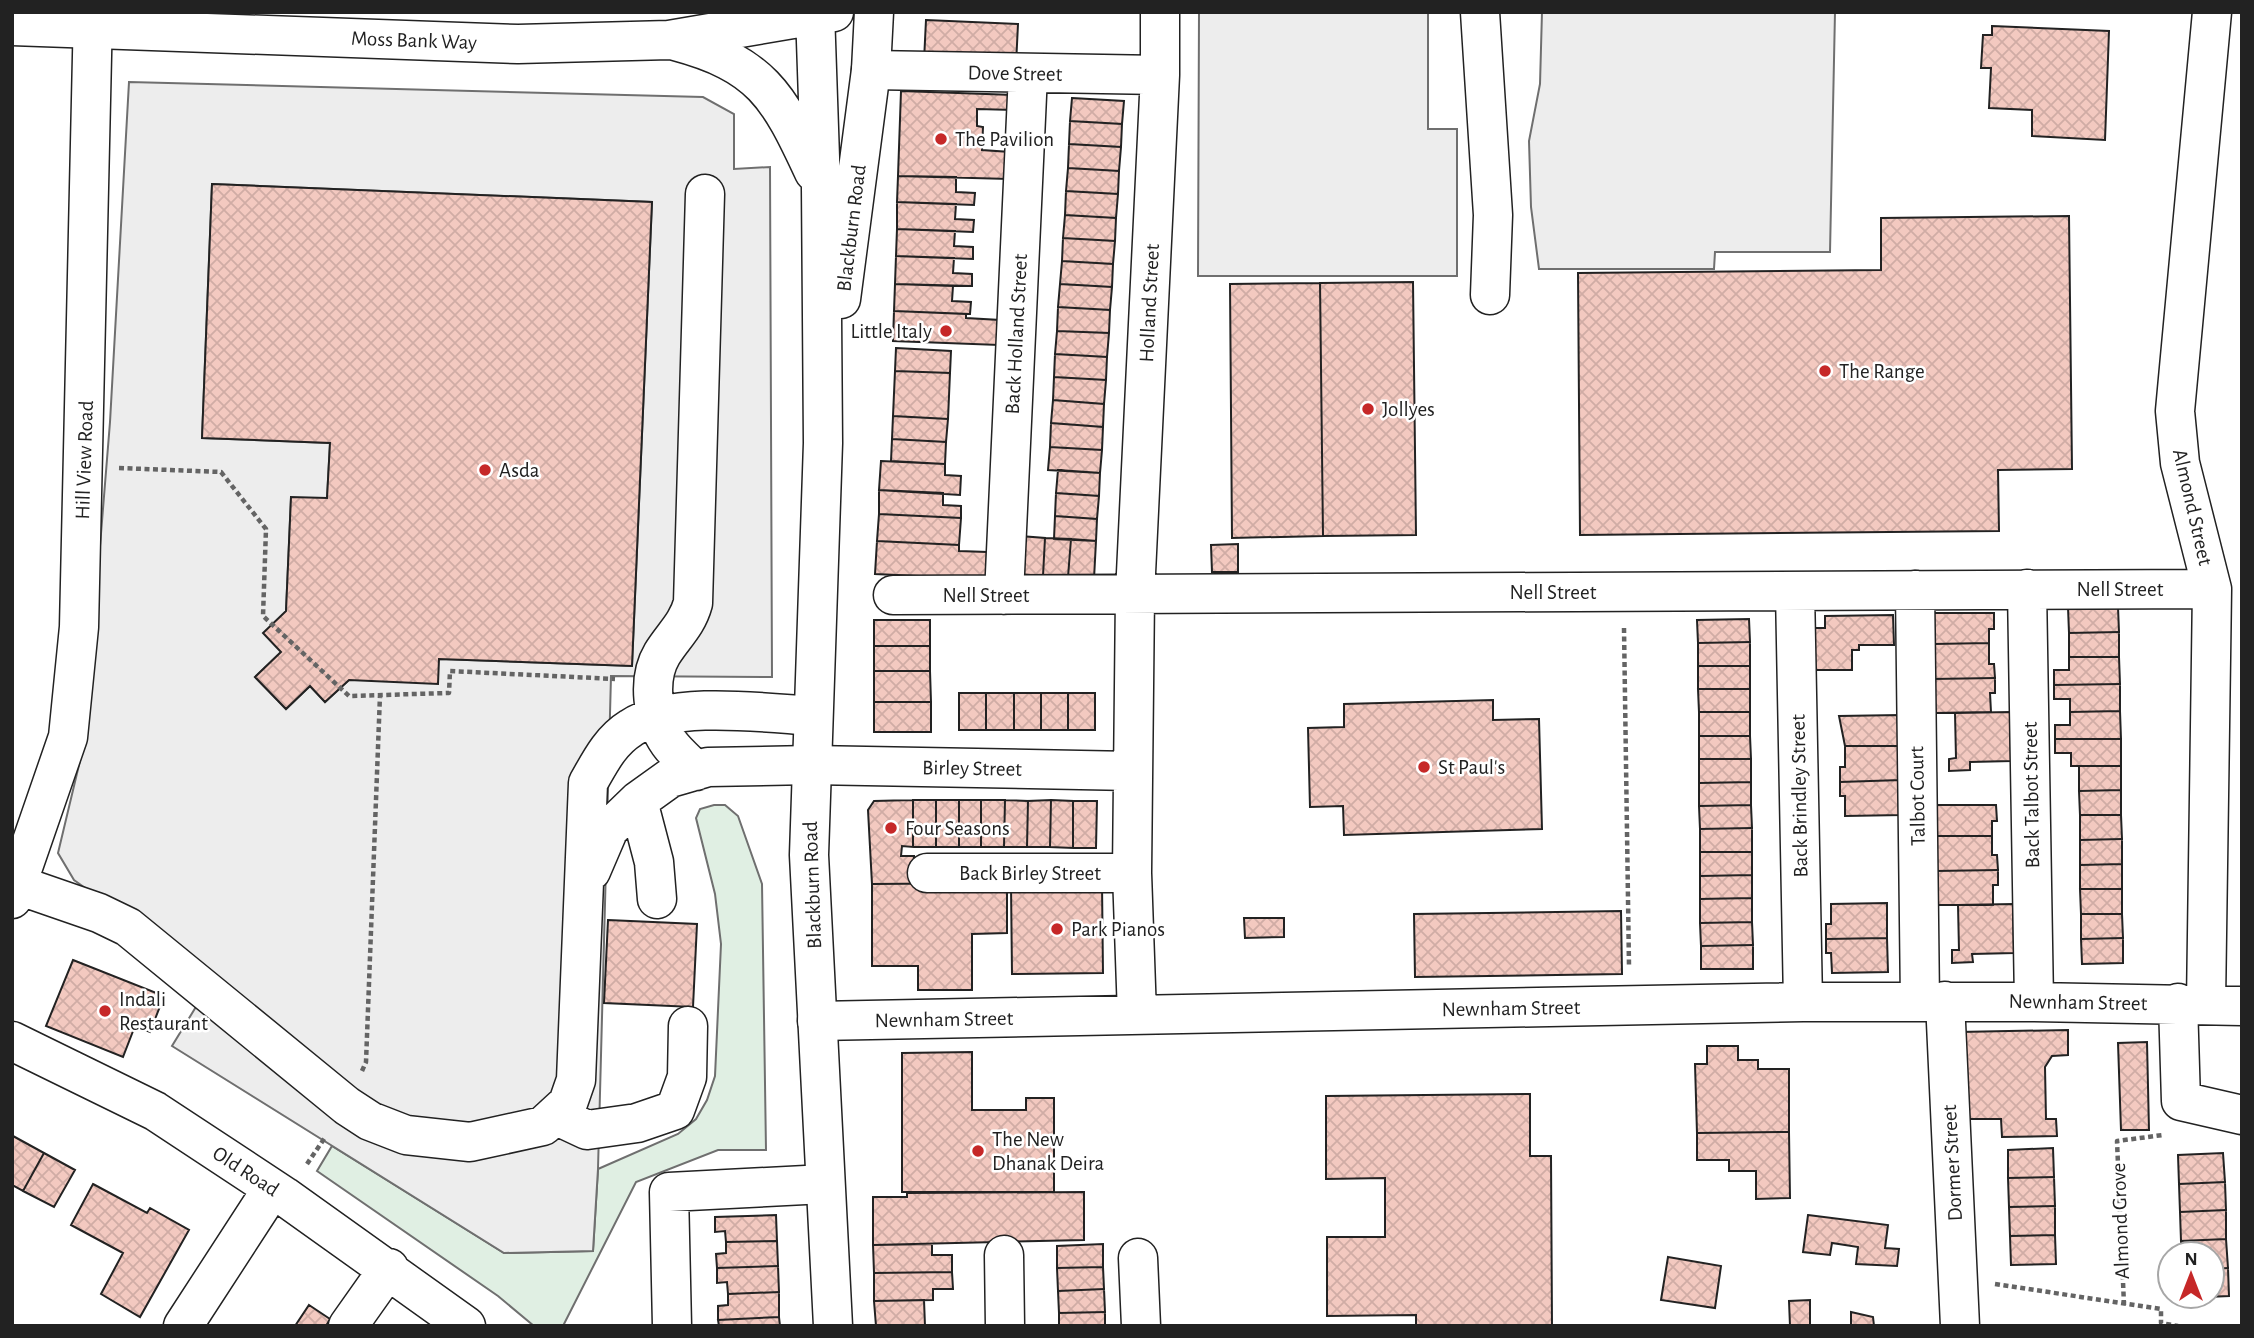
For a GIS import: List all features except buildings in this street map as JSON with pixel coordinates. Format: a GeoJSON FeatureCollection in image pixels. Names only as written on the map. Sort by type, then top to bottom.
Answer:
{"type":"FeatureCollection","features":[{"type":"Feature","properties":{"kind":"main road","name":"Blackburn Road"},"geometry":{"type":"LineString","coordinates":[[823,443],[871,70],[874,12]]}},
{"type":"Feature","properties":{"kind":"main road","name":"Holland Street"},"geometry":{"type":"LineString","coordinates":[[1137,1015],[1132,873],[1135,594],[1160,75],[1160,12]]}},
{"type":"Feature","properties":{"kind":"main road"},"geometry":{"type":"LineString","coordinates":[[1480,12],[1493,215],[1490,295]]}},
{"type":"Feature","properties":{"kind":"main road","name":"Almond Street"},"geometry":{"type":"LineString","coordinates":[[2208,1004],[2212,589],[2180,463],[2175,411],[2213,12]]}},
{"type":"Feature","properties":{"kind":"main road","name":"Blackburn Road"},"geometry":{"type":"LineString","coordinates":[[820,13],[823,443],[809,855],[833,1326]]}},
{"type":"Feature","properties":{"kind":"main road","name":"Moss Bank Way"},"geometry":{"type":"LineString","coordinates":[[12,26],[93,20],[518,44],[669,40],[820,13]]}},
{"type":"Feature","properties":{"kind":"main road","name":"Hill View Road"},"geometry":{"type":"LineString","coordinates":[[15,892],[68,737],[79,627],[93,20]]}},
{"type":"Feature","properties":{"kind":"main road"},"geometry":{"type":"LineString","coordinates":[[669,40],[737,63],[766,86],[793,127],[821,187]]}},
{"type":"Feature","properties":{"kind":"main road","name":"Dove Street"},"geometry":{"type":"LineString","coordinates":[[871,70],[1160,75]]}},
{"type":"Feature","properties":{"kind":"main road","name":"Back Holland Street"},"geometry":{"type":"LineString","coordinates":[[1004,595],[1028,74]]}},
{"type":"Feature","properties":{"kind":"main road"},"geometry":{"type":"LineString","coordinates":[[696,771],[668,742],[657,719],[652,681],[662,655],[688,619],[692,603],[705,194]]}},
{"type":"Feature","properties":{"kind":"main road","name":"Back Talbot Street"},"geometry":{"type":"LineString","coordinates":[[2028,589],[2034,1002]]}},
{"type":"Feature","properties":{"kind":"main road","name":"Nell Street"},"geometry":{"type":"LineString","coordinates":[[893,595],[2212,589]]}},
{"type":"Feature","properties":{"kind":"main road","name":"Talbot Court"},"geometry":{"type":"LineString","coordinates":[[1915,590],[1932,1001]]}},
{"type":"Feature","properties":{"kind":"main road","name":"Back Brindley Street"},"geometry":{"type":"LineString","coordinates":[[1795,591],[1802,1002]]}},
{"type":"Feature","properties":{"kind":"main road"},"geometry":{"type":"LineString","coordinates":[[15,892],[99,913],[128,927],[347,1106],[370,1121],[406,1135],[470,1142],[544,1126],[568,1103],[576,1080],[582,891],[589,783],[608,748],[632,727],[678,713],[726,710],[813,716]]}},
{"type":"Feature","properties":{"kind":"main road","name":"Birley Street"},"geometry":{"type":"LineString","coordinates":[[582,891],[609,829],[638,801],[670,778],[708,767],[811,765],[1132,771]]}},
{"type":"Feature","properties":{"kind":"main road"},"geometry":{"type":"LineString","coordinates":[[638,801],[654,862],[657,899]]}},
{"type":"Feature","properties":{"kind":"main road","name":"Back Birley Street"},"geometry":{"type":"LineString","coordinates":[[927,873],[1132,873]]}},
{"type":"Feature","properties":{"kind":"main road","name":"Dormer Street"},"geometry":{"type":"LineString","coordinates":[[1932,1001],[1958,1278],[1960,1326]]}},
{"type":"Feature","properties":{"kind":"main road","name":"Newnham Street"},"geometry":{"type":"LineString","coordinates":[[817,1021],[1802,1002],[2208,1004]]}},
{"type":"Feature","properties":{"kind":"main road"},"geometry":{"type":"LineString","coordinates":[[2208,1004],[2182,1101],[2242,1115]]}},
{"type":"Feature","properties":{"kind":"main road"},"geometry":{"type":"LineString","coordinates":[[555,1115],[587,1130],[637,1123],[675,1110],[687,1077],[688,1027]]}},
{"type":"Feature","properties":{"kind":"main road","name":"Old Road"},"geometry":{"type":"LineString","coordinates":[[12,1041],[155,1111],[389,1268],[466,1326]]}},
{"type":"Feature","properties":{"kind":"main road"},"geometry":{"type":"LineString","coordinates":[[672,1326],[669,1192],[825,1184]]}},
{"type":"Feature","properties":{"kind":"main road"},"geometry":{"type":"LineString","coordinates":[[183,1326],[278,1192]]}},
{"type":"Feature","properties":{"kind":"main road"},"geometry":{"type":"LineString","coordinates":[[1004,1255],[1006,1326]]}},
{"type":"Feature","properties":{"kind":"main road"},"geometry":{"type":"LineString","coordinates":[[1138,1258],[1141,1326]]}},
{"type":"Feature","properties":{"kind":"main road"},"geometry":{"type":"LineString","coordinates":[[348,1326],[389,1268]]}},
{"type":"Feature","properties":{"kind":"path"},"geometry":{"type":"LineString","coordinates":[[83,466],[221,471],[266,528],[263,616],[349,696],[449,693],[450,671],[652,681]]}},
{"type":"Feature","properties":{"kind":"path"},"geometry":{"type":"LineString","coordinates":[[1624,591],[1629,1005]]}},
{"type":"Feature","properties":{"kind":"path"},"geometry":{"type":"LineString","coordinates":[[278,1192],[347,1106],[366,1062],[380,695]]}},
{"type":"Feature","properties":{"kind":"path","name":"Almond Grove"},"geometry":{"type":"LineString","coordinates":[[2124,1305],[2117,1141],[2163,1137],[2182,1101]]}},
{"type":"Feature","properties":{"kind":"path","name":"Almond Grove"},"geometry":{"type":"LineString","coordinates":[[1958,1278],[2161,1309],[2161,1323],[2178,1326]]}},
{"type":"Feature","properties":{"kind":"green space"},"geometry":{"type":"Polygon","coordinates":[[[725,805],[738,816],[762,884],[766,1150],[718,1150],[636,1182],[563,1326],[534,1326],[498,1296],[317,1171],[332,1146],[504,1253],[593,1251],[598,1169],[678,1134],[696,1119],[707,1100],[715,1076],[721,944],[715,894],[696,818],[700,809],[725,805]]]}},
{"type":"Feature","properties":{"kind":"shaded area"},"geometry":{"type":"Polygon","coordinates":[[[1199,12],[1428,12],[1428,129],[1457,129],[1457,276],[1198,276],[1199,12]]]}},
{"type":"Feature","properties":{"kind":"shaded area"},"geometry":{"type":"Polygon","coordinates":[[[1542,12],[1835,12],[1830,252],[1715,252],[1714,269],[1539,269],[1531,207],[1529,141],[1540,84],[1542,12]]]}},
{"type":"Feature","properties":{"kind":"shaded area"},"geometry":{"type":"Polygon","coordinates":[[[129,82],[703,97],[734,114],[734,169],[770,167],[772,677],[611,676],[598,1169],[593,1251],[504,1253],[172,1046],[213,979],[74,880],[58,853],[84,744],[110,422],[129,82]],[[212,184],[202,438],[330,443],[327,498],[291,498],[286,611],[281,652],[255,677],[286,709],[310,686],[325,702],[349,680],[439,659],[632,666],[652,202],[212,184]]]}},
{"type":"Feature","properties":{"kind":"place","name":"The Pavilion"},"geometry":{"type":"Point","coordinates":[941,139]}},
{"type":"Feature","properties":{"kind":"place","name":"Little Italy"},"geometry":{"type":"Point","coordinates":[946,331]}},
{"type":"Feature","properties":{"kind":"place","name":"The Range"},"geometry":{"type":"Point","coordinates":[1825,371]}},
{"type":"Feature","properties":{"kind":"place","name":"Jollyes"},"geometry":{"type":"Point","coordinates":[1368,409]}},
{"type":"Feature","properties":{"kind":"place","name":"Asda"},"geometry":{"type":"Point","coordinates":[485,470]}},
{"type":"Feature","properties":{"kind":"place","name":"St Paul's"},"geometry":{"type":"Point","coordinates":[1424,767]}},
{"type":"Feature","properties":{"kind":"place","name":"Four Seasons"},"geometry":{"type":"Point","coordinates":[891,828]}},
{"type":"Feature","properties":{"kind":"place","name":"Park Pianos"},"geometry":{"type":"Point","coordinates":[1057,929]}},
{"type":"Feature","properties":{"kind":"place","name":"Indali Restaurant"},"geometry":{"type":"Point","coordinates":[105,1011]}},
{"type":"Feature","properties":{"kind":"place","name":"The New Dhanak Deira"},"geometry":{"type":"Point","coordinates":[978,1151]}}]}
